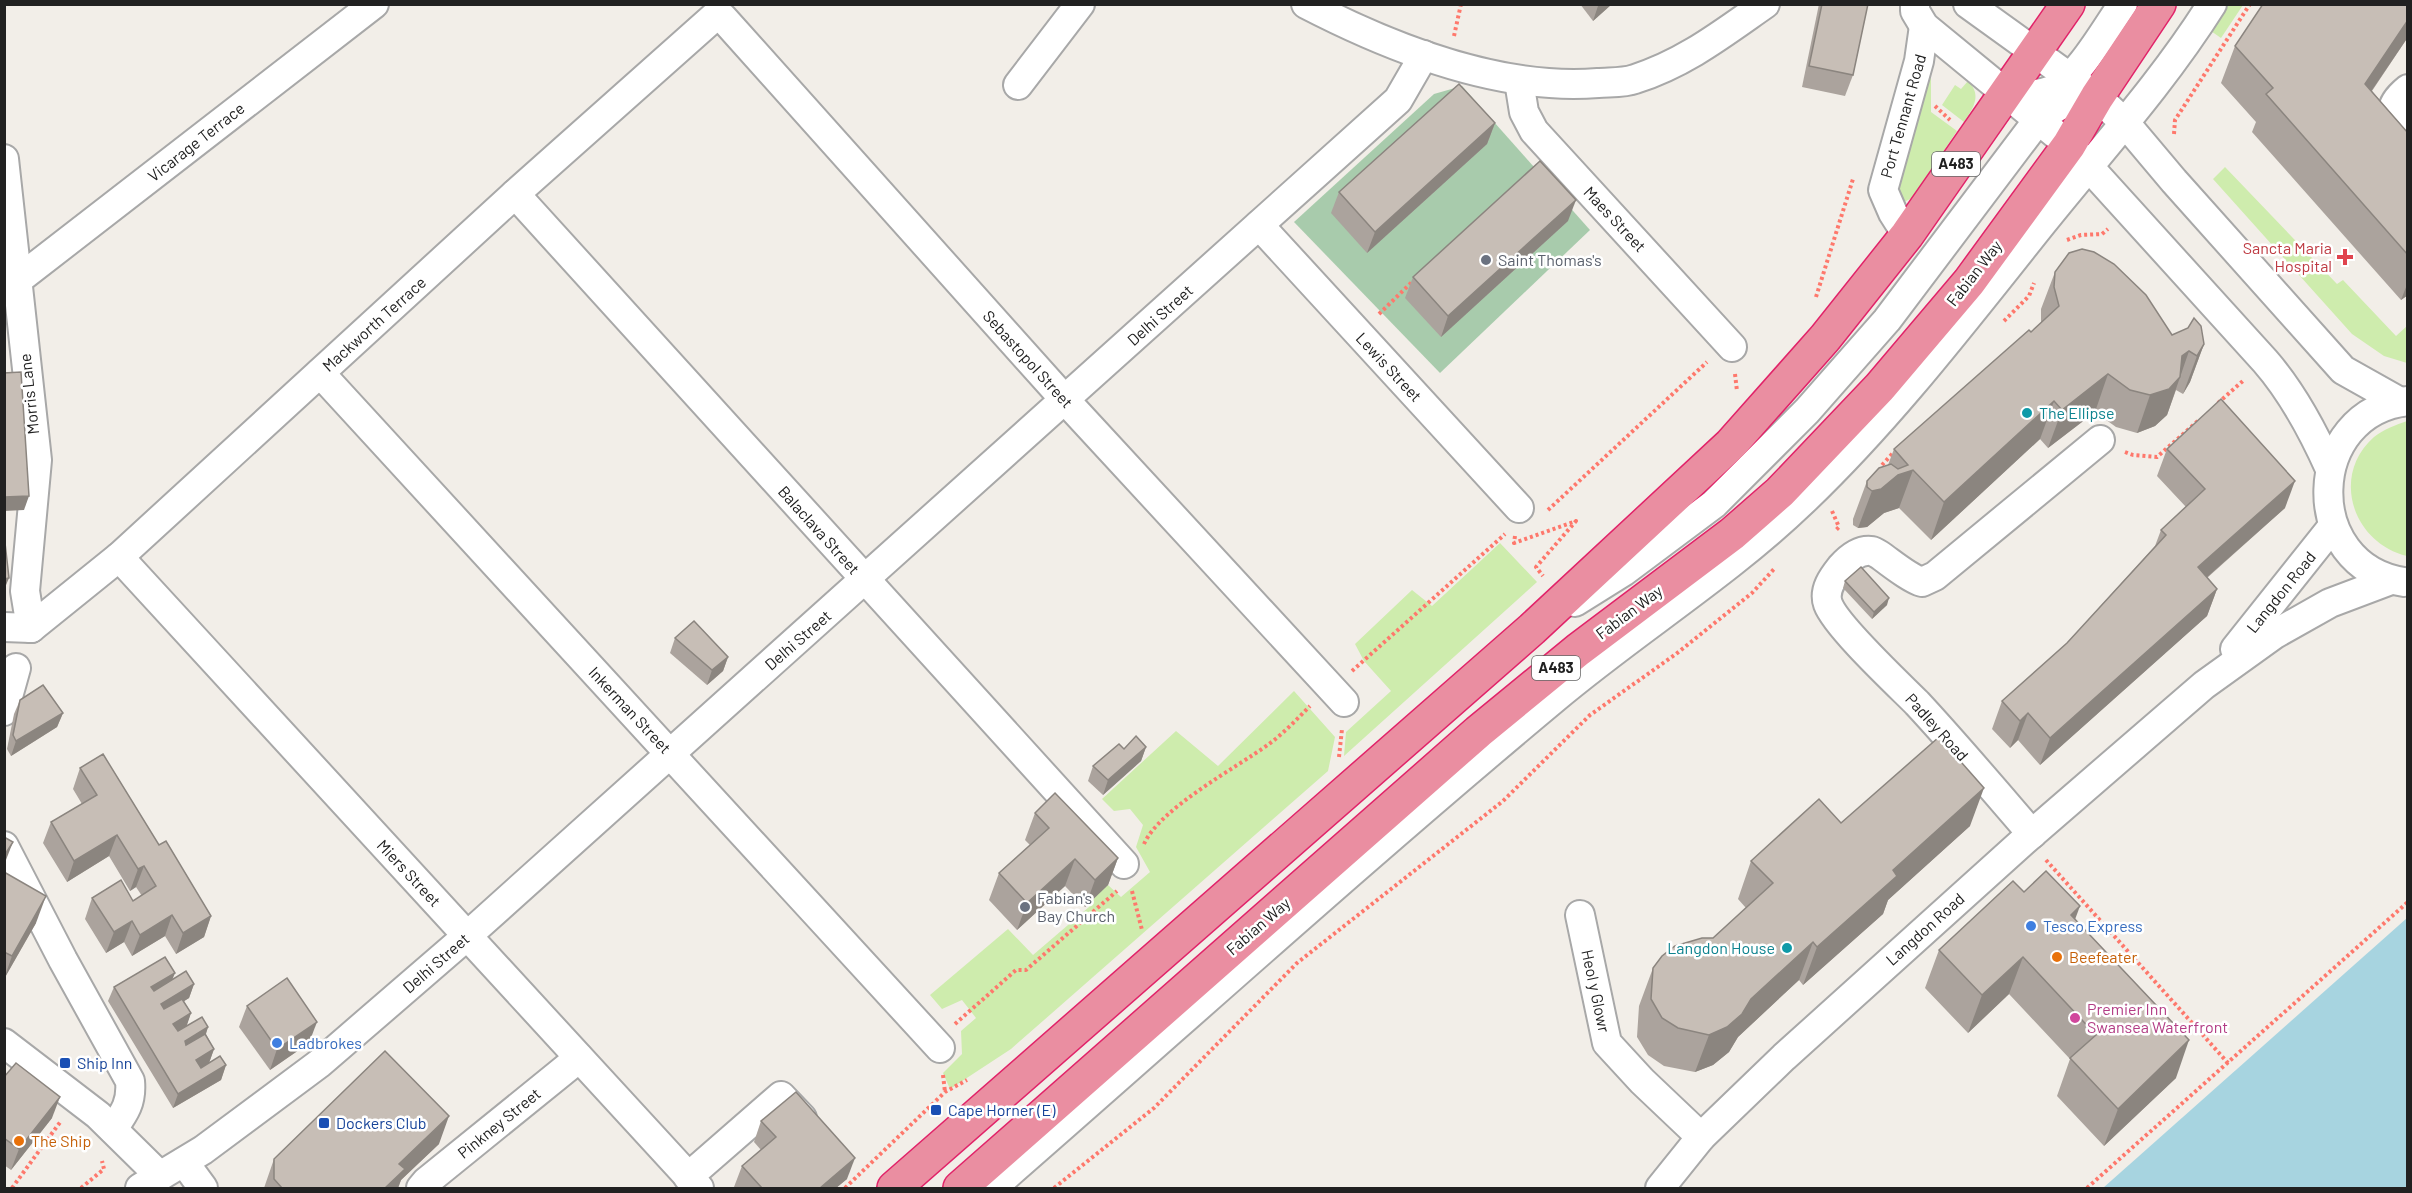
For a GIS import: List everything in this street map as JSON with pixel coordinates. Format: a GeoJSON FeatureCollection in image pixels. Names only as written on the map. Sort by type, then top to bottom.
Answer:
{"type":"FeatureCollection","features":[{"type":"Feature","properties":{"kind":"highway","name":"A483"},"geometry":{"type":"LineString","coordinates":[[894,1188],[1532,629],[1731,444],[1825,338],[1907,235],[2035,55],[2068,4]]}},
{"type":"Feature","properties":{"kind":"highway","name":"Fabian Way"},"geometry":{"type":"LineString","coordinates":[[960,1188],[1479,732],[1578,650],[1732,534],[1780,492],[1880,387],[2079,156],[2097,97],[2159,4]]}},
{"type":"Feature","properties":{"kind":"street","name":"Vicarage Terrace"},"geometry":{"type":"LineString","coordinates":[[19,279],[374,4]]}},
{"type":"Feature","properties":{"kind":"street"},"geometry":{"type":"LineString","coordinates":[[1018,85],[1080,4]]}},
{"type":"Feature","properties":{"kind":"street"},"geometry":{"type":"LineString","coordinates":[[1306,4],[1424,55],[1519,81],[1578,85],[1632,80],[1683,61],[1765,4]]}},
{"type":"Feature","properties":{"kind":"street"},"geometry":{"type":"LineString","coordinates":[[1968,4],[2035,55],[2097,97],[2126,124],[2181,190],[2343,370],[2404,401]]}},
{"type":"Feature","properties":{"kind":"street"},"geometry":{"type":"LineString","coordinates":[[2006,95],[2030,95],[2053,89],[2069,78],[2123,4]]}},
{"type":"Feature","properties":{"kind":"street"},"geometry":{"type":"LineString","coordinates":[[992,1188],[1558,695],[1673,609],[1802,502],[1909,390],[2079,156],[2126,124],[2189,40],[2212,4]]}},
{"type":"Feature","properties":{"kind":"street","name":"Mackworth Terrace"},"geometry":{"type":"LineString","coordinates":[[18,628],[120,557],[516,194],[725,13]]}},
{"type":"Feature","properties":{"kind":"street","name":"Sebastopol Street"},"geometry":{"type":"LineString","coordinates":[[725,13],[1066,401],[1344,702]]}},
{"type":"Feature","properties":{"kind":"street","name":"Port Tennant Road"},"geometry":{"type":"LineString","coordinates":[[1919,15],[2006,95],[2079,156],[2127,208],[2279,377],[2306,420],[2330,469]]}},
{"type":"Feature","properties":{"kind":"street","name":"Port Tennant Road"},"geometry":{"type":"LineString","coordinates":[[1907,235],[1882,190],[1919,61],[1919,15]]}},
{"type":"Feature","properties":{"kind":"street","name":"Delhi Street"},"geometry":{"type":"LineString","coordinates":[[161,1175],[320,1063],[467,936],[669,753],[1066,401],[1398,100],[1424,55]]}},
{"type":"Feature","properties":{"kind":"street","name":"Maes Street"},"geometry":{"type":"LineString","coordinates":[[1519,81],[1524,112],[1534,131],[1732,347]]}},
{"type":"Feature","properties":{"kind":"street"},"geometry":{"type":"LineString","coordinates":[[2408,89],[2395,100],[2392,109],[2395,122],[2408,136]]}},
{"type":"Feature","properties":{"kind":"street"},"geometry":{"type":"LineString","coordinates":[[1532,629],[1623,572],[1723,496],[1807,411],[1887,321],[2038,120],[2055,107],[2076,98],[2097,97]]}},
{"type":"Feature","properties":{"kind":"street","name":"Morris Lane"},"geometry":{"type":"LineString","coordinates":[[4,159],[19,279],[15,362],[36,460],[25,591],[18,628]]}},
{"type":"Feature","properties":{"kind":"street","name":"Balaclava Street"},"geometry":{"type":"LineString","coordinates":[[516,194],[1124,864]]}},
{"type":"Feature","properties":{"kind":"street","name":"Lewis Street"},"geometry":{"type":"LineString","coordinates":[[1259,225],[1520,508]]}},
{"type":"Feature","properties":{"kind":"street","name":"Inkerman Street"},"geometry":{"type":"LineString","coordinates":[[320,373],[940,1048]]}},
{"type":"Feature","properties":{"kind":"street"},"geometry":{"type":"LineString","coordinates":[[2399,582],[2373,572],[2356,560],[2343,544],[2333,526],[2328,508],[2327,488],[2330,469],[2340,446],[2356,426],[2376,411],[2404,401]]}},
{"type":"Feature","properties":{"kind":"street","name":"Padley Road"},"geometry":{"type":"LineString","coordinates":[[2029,836],[1918,705],[1839,622],[1827,602],[1828,589],[1831,579],[1848,560],[1862,551],[1875,551],[1909,578],[1922,582],[1935,576],[2100,440]]}},
{"type":"Feature","properties":{"kind":"street","name":"Langdon Road"},"geometry":{"type":"LineString","coordinates":[[2204,684],[2264,616],[2333,526]]}},
{"type":"Feature","properties":{"kind":"street","name":"Miers Street"},"geometry":{"type":"LineString","coordinates":[[120,557],[694,1183]]}},
{"type":"Feature","properties":{"kind":"street","name":"Langdon Road"},"geometry":{"type":"LineString","coordinates":[[1660,1188],[1701,1137],[1784,1057],[2029,836],[2204,684],[2275,634],[2330,603],[2399,582]]}},
{"type":"Feature","properties":{"kind":"street"},"geometry":{"type":"LineString","coordinates":[[4,711],[16,668]]}},
{"type":"Feature","properties":{"kind":"street"},"geometry":{"type":"LineString","coordinates":[[4,846],[130,1081],[131,1095],[128,1109],[107,1141]]}},
{"type":"Feature","properties":{"kind":"street","name":"Heol y Glowr"},"geometry":{"type":"LineString","coordinates":[[1580,915],[1607,1043],[1642,1081],[1701,1137]]}},
{"type":"Feature","properties":{"kind":"street"},"geometry":{"type":"LineString","coordinates":[[4,1043],[77,1100],[107,1141],[161,1175],[203,1188]]}},
{"type":"Feature","properties":{"kind":"street","name":"Pinkney Street"},"geometry":{"type":"LineString","coordinates":[[421,1188],[579,1058]]}},
{"type":"Feature","properties":{"kind":"street"},"geometry":{"type":"LineString","coordinates":[[694,1183],[781,1096],[802,1118]]}},
{"type":"Feature","properties":{"kind":"path"},"geometry":{"type":"LineString","coordinates":[[2155,156],[2174,138],[2175,120],[2250,4]]}},
{"type":"Feature","properties":{"kind":"path"},"geometry":{"type":"LineString","coordinates":[[1935,98],[1935,107],[1952,121]]}},
{"type":"Feature","properties":{"kind":"path"},"geometry":{"type":"LineString","coordinates":[[1815,301],[1854,177]]}},
{"type":"Feature","properties":{"kind":"path"},"geometry":{"type":"LineString","coordinates":[[2061,242],[2081,235],[2102,234],[2127,208]]}},
{"type":"Feature","properties":{"kind":"path"},"geometry":{"type":"LineString","coordinates":[[1359,334],[1418,277]]}},
{"type":"Feature","properties":{"kind":"path"},"geometry":{"type":"LineString","coordinates":[[1998,328],[2029,296],[2037,277]]}},
{"type":"Feature","properties":{"kind":"path"},"geometry":{"type":"LineString","coordinates":[[2215,405],[2265,361]]}},
{"type":"Feature","properties":{"kind":"path"},"geometry":{"type":"LineString","coordinates":[[2100,440],[2133,455],[2157,457],[2207,413]]}},
{"type":"Feature","properties":{"kind":"path"},"geometry":{"type":"LineString","coordinates":[[1873,472],[1894,452]]}},
{"type":"Feature","properties":{"kind":"path"},"geometry":{"type":"LineString","coordinates":[[1824,515],[1838,503]]}},
{"type":"Feature","properties":{"kind":"path"},"geometry":{"type":"LineString","coordinates":[[1520,508],[1514,543],[1576,521],[1536,567],[1543,577]]}},
{"type":"Feature","properties":{"kind":"path"},"geometry":{"type":"LineString","coordinates":[[1054,1188],[1154,1108],[1297,963],[1503,801],[1590,715],[1676,654],[1752,593],[1781,560]]}},
{"type":"Feature","properties":{"kind":"path"},"geometry":{"type":"LineString","coordinates":[[1537,582],[1550,570]]}},
{"type":"Feature","properties":{"kind":"path"},"geometry":{"type":"LineString","coordinates":[[1339,761],[1344,756]]}},
{"type":"Feature","properties":{"kind":"path"},"geometry":{"type":"LineString","coordinates":[[2029,836],[2228,1063]]}},
{"type":"Feature","properties":{"kind":"path"},"geometry":{"type":"LineString","coordinates":[[1124,864],[1144,936]]}},
{"type":"Feature","properties":{"kind":"path"},"geometry":{"type":"LineString","coordinates":[[2087,1188],[2408,902]]}},
{"type":"Feature","properties":{"kind":"path"},"geometry":{"type":"LineString","coordinates":[[845,1188],[945,1092],[969,1079]]}},
{"type":"Feature","properties":{"kind":"path"},"geometry":{"type":"LineString","coordinates":[[12,1188],[77,1100]]}},
{"type":"Feature","properties":{"kind":"path"},"geometry":{"type":"LineString","coordinates":[[81,1188],[104,1169],[107,1141]]}},
{"type":"Feature","properties":{"kind":"green space"},"geometry":{"type":"Polygon","coordinates":[[[2223,5],[2243,5],[2221,38],[2208,29],[2223,5]]]}},
{"type":"Feature","properties":{"kind":"green space"},"geometry":{"type":"Polygon","coordinates":[[[1931,71],[1931,112],[1957,131],[1912,198],[1904,202],[1895,195],[1931,71]]]}},
{"type":"Feature","properties":{"kind":"green space"},"geometry":{"type":"Polygon","coordinates":[[[1968,81],[1976,96],[1964,122],[1942,105],[1955,85],[1961,89],[1968,81]]]}},
{"type":"Feature","properties":{"kind":"green space"},"geometry":{"type":"Polygon","coordinates":[[[1462,86],[1590,230],[1440,373],[1294,222],[1434,94],[1462,86]]]}},
{"type":"Feature","properties":{"kind":"green space"},"geometry":{"type":"Polygon","coordinates":[[[2225,167],[2337,284],[2343,280],[2396,336],[2407,326],[2407,363],[2384,356],[2352,334],[2213,179],[2225,167]]]}},
{"type":"Feature","properties":{"kind":"green space"},"geometry":{"type":"Polygon","coordinates":[[[2408,421],[2407,556],[2388,549],[2361,523],[2354,506],[2351,488],[2353,470],[2361,453],[2374,437],[2408,421]]]}},
{"type":"Feature","properties":{"kind":"green space"},"geometry":{"type":"Polygon","coordinates":[[[1500,543],[1537,582],[1344,756],[1346,732],[1391,691],[1364,661],[1355,644],[1412,590],[1432,606],[1500,543]]]}},
{"type":"Feature","properties":{"kind":"green space"},"geometry":{"type":"Polygon","coordinates":[[[1294,691],[1335,737],[1328,771],[1011,1049],[950,1089],[943,1073],[962,1054],[961,1031],[976,1018],[962,1000],[942,1009],[930,995],[1008,929],[1033,955],[1089,907],[1086,901],[1108,885],[1121,897],[1150,872],[1136,847],[1143,825],[1130,809],[1114,811],[1102,799],[1176,731],[1218,766],[1294,691]]]}},
{"type":"Feature","properties":{"kind":"water"},"geometry":{"type":"Polygon","coordinates":[[[2407,918],[2407,1188],[2103,1188],[2407,918]]]}},
{"type":"Feature","properties":{"kind":"building"},"geometry":{"type":"Polygon","coordinates":[[[1822,4],[1868,4],[1853,75],[1809,66],[1822,4]]]}},
{"type":"Feature","properties":{"kind":"building"},"geometry":{"type":"Polygon","coordinates":[[[2263,4],[2408,4],[2408,20],[2365,84],[2408,133],[2408,255],[2266,94],[2273,88],[2235,46],[2263,4]]]}},
{"type":"Feature","properties":{"kind":"building"},"geometry":{"type":"Polygon","coordinates":[[[1459,84],[1495,123],[1375,232],[1339,192],[1459,84]]]}},
{"type":"Feature","properties":{"kind":"building","name":"Saint Thomas's"},"geometry":{"type":"Polygon","coordinates":[[[1540,161],[1576,200],[1448,316],[1413,277],[1540,161]]]}},
{"type":"Feature","properties":{"kind":"building","name":"The Ellipse"},"geometry":{"type":"Polygon","coordinates":[[[2082,249],[2094,252],[2114,264],[2146,295],[2172,335],[2188,328],[2194,318],[2201,326],[2204,344],[2197,356],[2189,351],[2182,356],[2180,377],[2169,389],[2150,395],[2130,390],[2108,374],[2062,410],[2054,401],[1944,502],[1913,470],[1898,475],[1881,489],[1872,491],[1867,487],[1867,481],[1879,468],[1891,464],[1898,469],[1908,465],[1894,449],[2059,306],[2054,287],[2055,272],[2069,253],[2082,249]]]}},
{"type":"Feature","properties":{"kind":"building"},"geometry":{"type":"Polygon","coordinates":[[[21,372],[29,496],[4,497],[4,373],[21,372]]]}},
{"type":"Feature","properties":{"kind":"building"},"geometry":{"type":"Polygon","coordinates":[[[2221,399],[2295,481],[2198,567],[2217,589],[2050,738],[2028,713],[2020,721],[2002,701],[2067,643],[2166,535],[2161,530],[2205,489],[2167,449],[2221,399]]]}},
{"type":"Feature","properties":{"kind":"building"},"geometry":{"type":"Polygon","coordinates":[[[4,534],[9,578],[4,579],[4,534]]]}},
{"type":"Feature","properties":{"kind":"building"},"geometry":{"type":"Polygon","coordinates":[[[1861,567],[1889,598],[1874,612],[1845,581],[1861,567]]]}},
{"type":"Feature","properties":{"kind":"building"},"geometry":{"type":"Polygon","coordinates":[[[694,621],[728,657],[712,670],[675,638],[694,621]]]}},
{"type":"Feature","properties":{"kind":"building"},"geometry":{"type":"Polygon","coordinates":[[[43,685],[63,713],[16,741],[13,735],[20,700],[43,685]]]}},
{"type":"Feature","properties":{"kind":"building"},"geometry":{"type":"Polygon","coordinates":[[[1136,736],[1146,747],[1108,780],[1093,766],[1119,744],[1124,749],[1136,736]]]}},
{"type":"Feature","properties":{"kind":"building","name":"Langdon House"},"geometry":{"type":"Polygon","coordinates":[[[1939,737],[1984,788],[1893,870],[1897,876],[1817,947],[1813,942],[1751,999],[1742,1014],[1727,1027],[1709,1035],[1678,1028],[1662,1018],[1651,999],[1653,968],[1662,956],[1675,946],[1702,938],[1713,938],[1773,883],[1751,861],[1819,799],[1841,823],[1939,737]]]}},
{"type":"Feature","properties":{"kind":"building"},"geometry":{"type":"Polygon","coordinates":[[[103,754],[159,845],[166,841],[211,916],[183,933],[172,915],[140,935],[132,921],[114,932],[92,898],[121,880],[133,901],[156,886],[144,866],[138,869],[117,835],[74,861],[51,822],[97,795],[80,768],[103,754]]]}},
{"type":"Feature","properties":{"kind":"building"},"geometry":{"type":"Polygon","coordinates":[[[1055,793],[1118,858],[1095,880],[1075,859],[1027,903],[999,873],[1049,828],[1035,813],[1055,793]]]}},
{"type":"Feature","properties":{"kind":"building"},"geometry":{"type":"Polygon","coordinates":[[[4,837],[13,842],[4,856],[4,837]]]}},
{"type":"Feature","properties":{"kind":"building"},"geometry":{"type":"Polygon","coordinates":[[[2046,871],[2080,906],[2071,915],[2189,1040],[2118,1109],[2070,1058],[2096,1035],[2023,957],[1982,995],[1939,950],[2013,881],[2024,892],[2046,871]]]}},
{"type":"Feature","properties":{"kind":"building"},"geometry":{"type":"Polygon","coordinates":[[[4,872],[46,896],[12,956],[4,952],[4,872]]]}},
{"type":"Feature","properties":{"kind":"building"},"geometry":{"type":"Polygon","coordinates":[[[165,957],[175,973],[151,987],[154,991],[186,971],[194,984],[161,1004],[164,1009],[182,999],[191,1013],[173,1024],[178,1031],[202,1017],[208,1027],[185,1041],[186,1045],[205,1034],[214,1049],[196,1060],[201,1068],[220,1056],[226,1065],[178,1094],[114,987],[165,957]]]}},
{"type":"Feature","properties":{"kind":"building"},"geometry":{"type":"Polygon","coordinates":[[[287,978],[317,1022],[277,1049],[247,1006],[287,978]]]}},
{"type":"Feature","properties":{"kind":"building"},"geometry":{"type":"Polygon","coordinates":[[[385,1051],[449,1116],[399,1164],[405,1169],[385,1188],[282,1188],[274,1179],[274,1159],[385,1051]]]}},
{"type":"Feature","properties":{"kind":"building"},"geometry":{"type":"Polygon","coordinates":[[[16,1063],[60,1097],[19,1149],[4,1138],[4,1077],[16,1063]]]}},
{"type":"Feature","properties":{"kind":"building"},"geometry":{"type":"Polygon","coordinates":[[[796,1092],[855,1158],[820,1188],[762,1188],[742,1166],[776,1137],[761,1121],[796,1092]]]}},
{"type":"Feature","properties":{"kind":"place","name":"Sancta Maria Hospital"},"geometry":{"type":"Point","coordinates":[2345,257]}},
{"type":"Feature","properties":{"kind":"place","name":"Saint Thomas's"},"geometry":{"type":"Point","coordinates":[1486,260]}},
{"type":"Feature","properties":{"kind":"place","name":"The Ellipse"},"geometry":{"type":"Point","coordinates":[2027,413]}},
{"type":"Feature","properties":{"kind":"place","name":"Fabian's Bay Church"},"geometry":{"type":"Point","coordinates":[1025,907]}},
{"type":"Feature","properties":{"kind":"place","name":"Tesco Express"},"geometry":{"type":"Point","coordinates":[2031,926]}},
{"type":"Feature","properties":{"kind":"place","name":"Langdon House"},"geometry":{"type":"Point","coordinates":[1787,948]}},
{"type":"Feature","properties":{"kind":"place","name":"Beefeater"},"geometry":{"type":"Point","coordinates":[2057,957]}},
{"type":"Feature","properties":{"kind":"place","name":"Premier Inn Swansea Waterfront"},"geometry":{"type":"Point","coordinates":[2075,1018]}},
{"type":"Feature","properties":{"kind":"place","name":"Ladbrokes"},"geometry":{"type":"Point","coordinates":[277,1043]}},
{"type":"Feature","properties":{"kind":"place","name":"Ship Inn"},"geometry":{"type":"Point","coordinates":[65,1063]}},
{"type":"Feature","properties":{"kind":"place","name":"Cape Horner (E)"},"geometry":{"type":"Point","coordinates":[936,1110]}},
{"type":"Feature","properties":{"kind":"place","name":"Dockers Club"},"geometry":{"type":"Point","coordinates":[324,1123]}},
{"type":"Feature","properties":{"kind":"place","name":"The Ship"},"geometry":{"type":"Point","coordinates":[19,1141]}}]}
